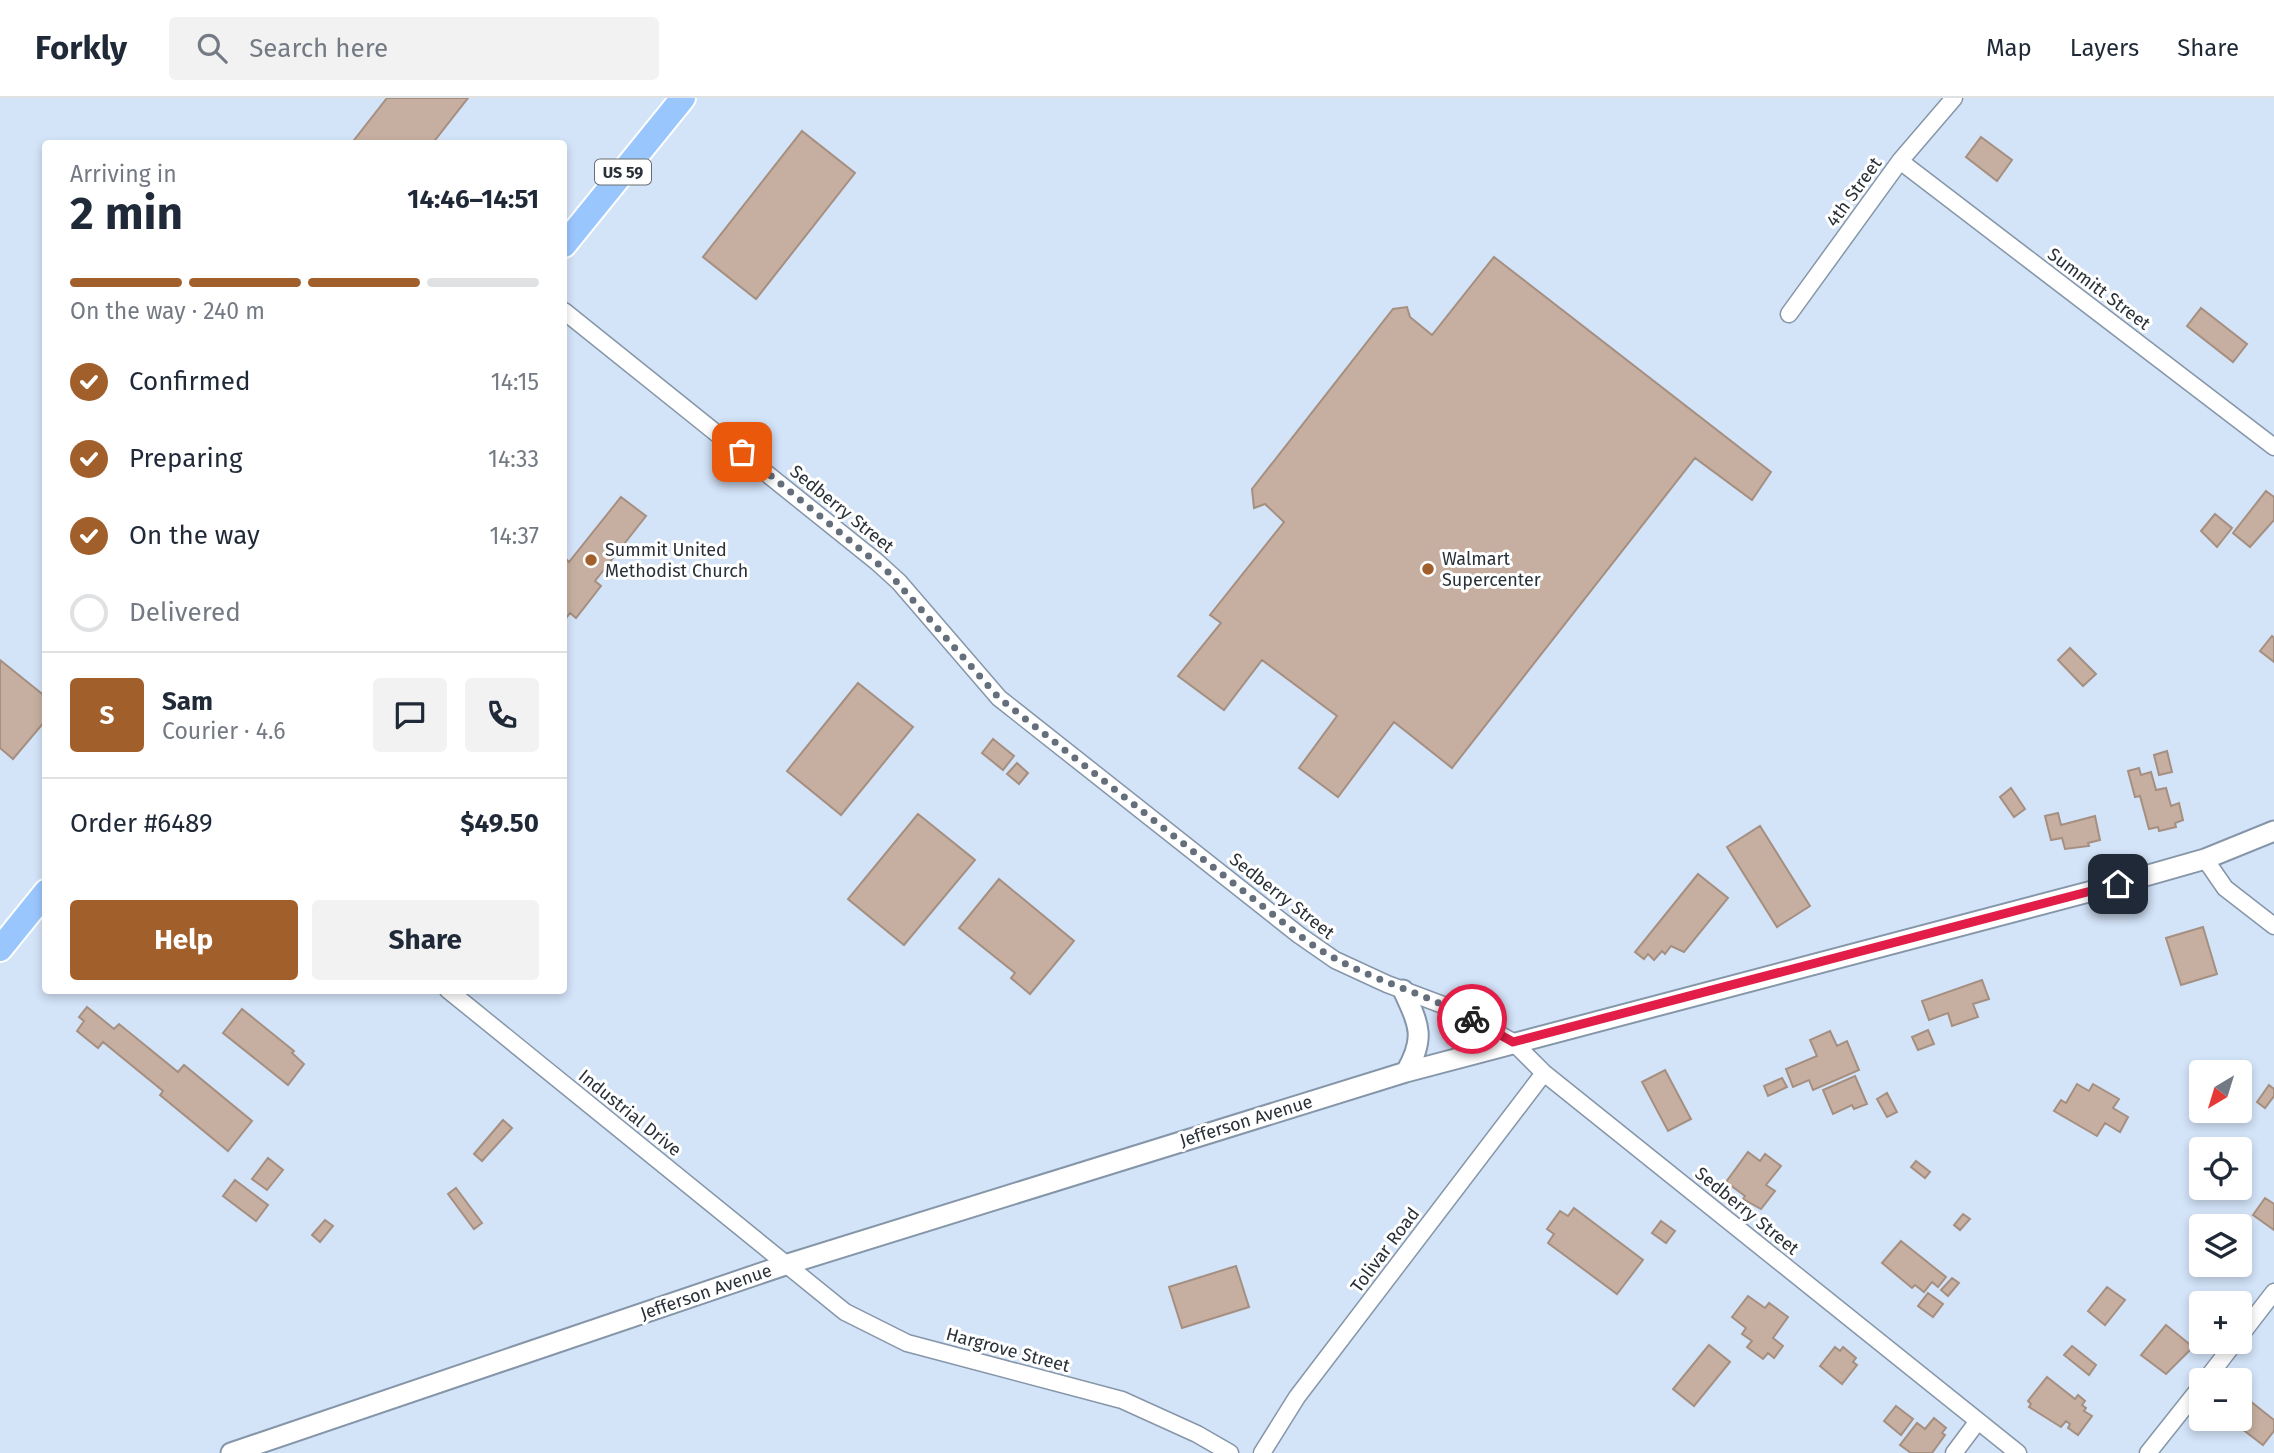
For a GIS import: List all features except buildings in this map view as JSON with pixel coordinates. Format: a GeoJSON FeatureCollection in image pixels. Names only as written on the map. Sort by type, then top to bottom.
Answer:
{"type":"FeatureCollection","features":[{"type":"Feature","properties":{"kind":"highway","name":"US 59"},"geometry":{"type":"LineString","coordinates":[[567,241],[683,98]]}},
{"type":"Feature","properties":{"kind":"highway"},"geometry":{"type":"LineString","coordinates":[[0,949],[42,897]]}},
{"type":"Feature","properties":{"kind":"street","name":"4th Street"},"geometry":{"type":"LineString","coordinates":[[1789,313],[1948,100]]}},
{"type":"Feature","properties":{"kind":"street","name":"Summitt Street"},"geometry":{"type":"LineString","coordinates":[[1900,161],[2274,447]]}},
{"type":"Feature","properties":{"kind":"street","name":"Sedberry Street"},"geometry":{"type":"LineString","coordinates":[[567,313],[883,567],[999,698],[1317,948],[1361,973],[1451,1008],[1513,1042],[1544,1073],[2018,1453]]}},
{"type":"Feature","properties":{"kind":"street","name":"Jefferson Avenue"},"geometry":{"type":"LineString","coordinates":[[231,1453],[788,1265],[1406,1072],[2204,859],[2274,831]]}},
{"type":"Feature","properties":{"kind":"street"},"geometry":{"type":"LineString","coordinates":[[2204,859],[2225,888],[2274,926]]}},
{"type":"Feature","properties":{"kind":"street"},"geometry":{"type":"LineString","coordinates":[[1403,990],[1416,1017],[1420,1048],[1406,1072]]}},
{"type":"Feature","properties":{"kind":"street","name":"Industrial Drive"},"geometry":{"type":"LineString","coordinates":[[453,994],[788,1265]]}},
{"type":"Feature","properties":{"kind":"street","name":"Tolivar Road"},"geometry":{"type":"LineString","coordinates":[[1262,1453],[1297,1397],[1544,1073]]}},
{"type":"Feature","properties":{"kind":"street","name":"Hargrove Street"},"geometry":{"type":"LineString","coordinates":[[788,1265],[845,1312],[907,1343],[1122,1400],[1197,1434],[1230,1453]]}},
{"type":"Feature","properties":{"kind":"street"},"geometry":{"type":"LineString","coordinates":[[2252,1320],[2274,1292]]}},
{"type":"Feature","properties":{"kind":"street"},"geometry":{"type":"LineString","coordinates":[[2215,1368],[2226,1354]]}},
{"type":"Feature","properties":{"kind":"street"},"geometry":{"type":"LineString","coordinates":[[2148,1453],[2189,1401]]}},
{"type":"Feature","properties":{"kind":"street"},"geometry":{"type":"LineString","coordinates":[[1954,1453],[1978,1421]]}},
{"type":"Feature","properties":{"kind":"way so far"},"geometry":{"type":"LineString","coordinates":[[742,452],[888,572],[999,698],[1299,935],[1335,961],[1387,984],[1433,1000],[1472,1019]]}},
{"type":"Feature","properties":{"kind":"place","name":"Summit United Methodist Church"},"geometry":{"type":"Point","coordinates":[591,560]}},
{"type":"Feature","properties":{"kind":"place","name":"Walmart Supercenter"},"geometry":{"type":"Point","coordinates":[1428,569]}},
{"type":"Feature","properties":{"kind":"route"},"geometry":{"type":"LineString","coordinates":[[1472,1019],[1513,1042],[2118,884]]}}]}
